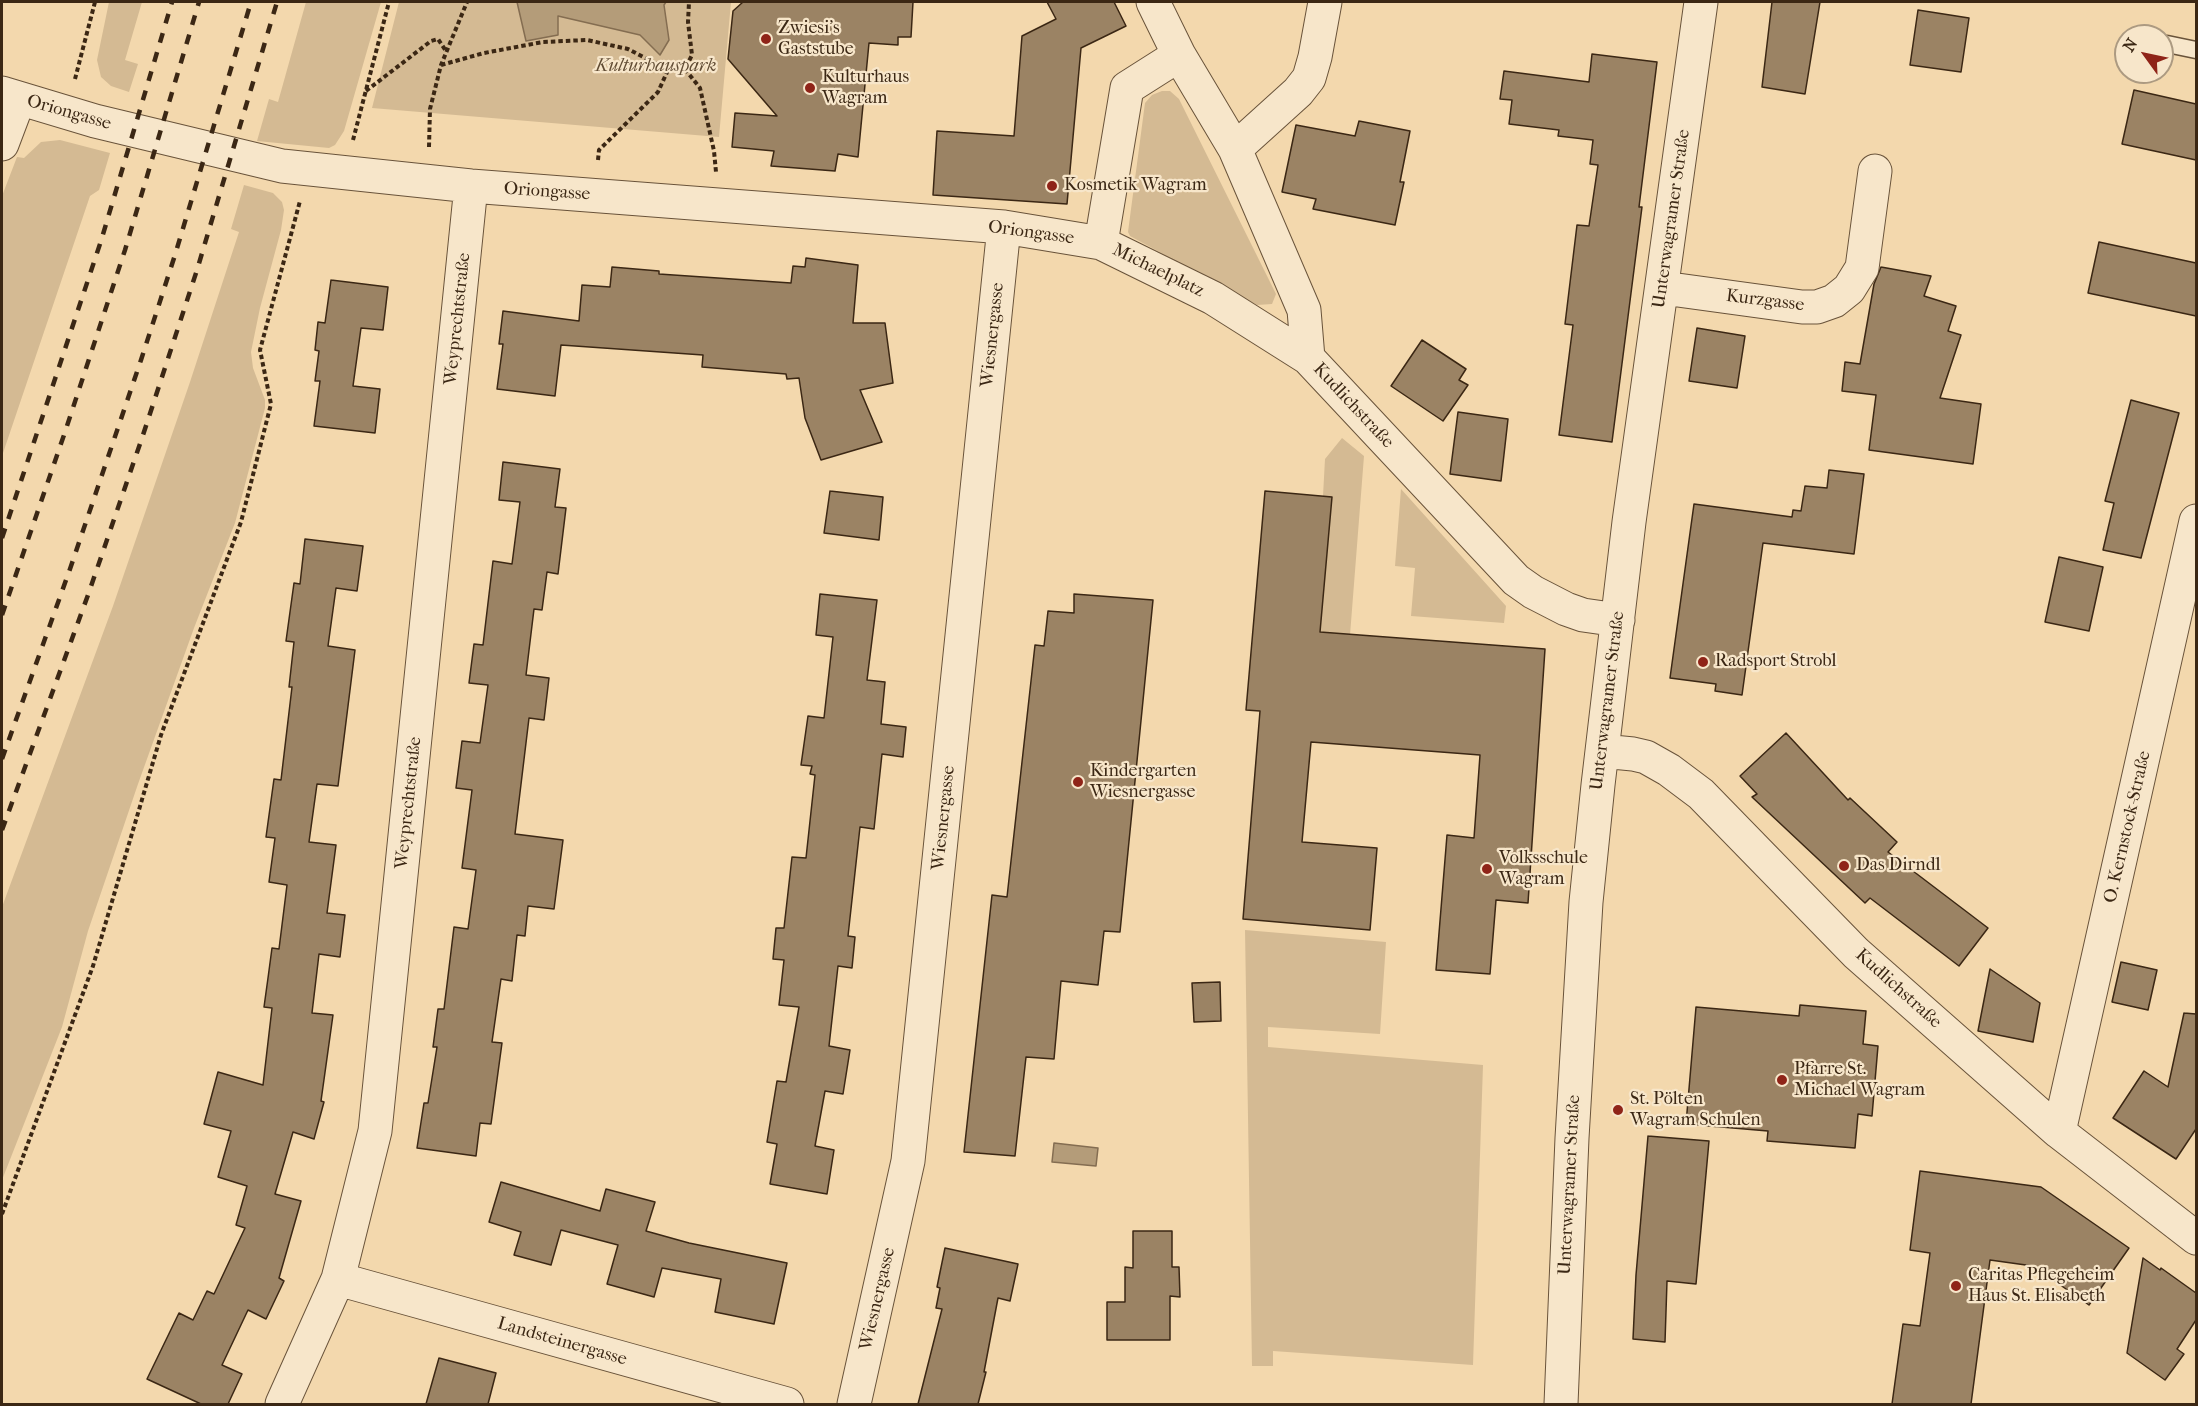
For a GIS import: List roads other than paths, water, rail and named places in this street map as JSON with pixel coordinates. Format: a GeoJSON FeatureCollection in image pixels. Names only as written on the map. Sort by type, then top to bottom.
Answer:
{"type":"FeatureCollection","features":[{"type":"Feature","properties":{"kind":"street","name":"Kudlichstraße"},"geometry":{"type":"LineString","coordinates":[[1153,2],[1179,55],[1235,149],[1304,310],[1308,358],[1516,580],[1533,592],[1566,609],[1583,615],[1618,620]]}},
{"type":"Feature","properties":{"kind":"street"},"geometry":{"type":"LineString","coordinates":[[1235,149],[1298,92],[1309,78],[1325,2]]}},
{"type":"Feature","properties":{"kind":"street","name":"Unterwagramer Straße"},"geometry":{"type":"LineString","coordinates":[[1561,1404],[1572,1138],[1586,902],[1629,522],[1701,2]]}},
{"type":"Feature","properties":{"kind":"street","name":"Michaelplatz"},"geometry":{"type":"LineString","coordinates":[[1179,55],[1127,88],[1101,243],[1213,298],[1308,358]]}},
{"type":"Feature","properties":{"kind":"street"},"geometry":{"type":"LineString","coordinates":[[2,144],[10,96]]}},
{"type":"Feature","properties":{"kind":"street","name":"Oriongasse"},"geometry":{"type":"LineString","coordinates":[[10,96],[95,121],[282,166],[471,186],[1004,227],[1101,243]]}},
{"type":"Feature","properties":{"kind":"street","name":"Kurzgasse"},"geometry":{"type":"LineString","coordinates":[[1663,288],[1802,307],[1817,307],[1834,301],[1849,289],[1862,268],[1875,171]]}},
{"type":"Feature","properties":{"kind":"street","name":"Weyprechtstraße"},"geometry":{"type":"LineString","coordinates":[[282,1404],[338,1279],[375,1131],[471,186]]}},
{"type":"Feature","properties":{"kind":"street","name":"Wiesnergasse"},"geometry":{"type":"LineString","coordinates":[[854,1404],[909,1161],[1004,227]]}},
{"type":"Feature","properties":{"kind":"street","name":"O. Kernstock-Straße"},"geometry":{"type":"LineString","coordinates":[[2059,1132],[2196,521]]}},
{"type":"Feature","properties":{"kind":"street","name":"Kudlichstraße"},"geometry":{"type":"LineString","coordinates":[[1602,751],[1646,757],[1669,770],[1701,794],[1856,953],[2059,1132],[2196,1238]]}},
{"type":"Feature","properties":{"kind":"street","name":"Landsteinergasse"},"geometry":{"type":"LineString","coordinates":[[338,1279],[787,1404]]}},
{"type":"Feature","properties":{"kind":"lane"},"geometry":{"type":"LineString","coordinates":[[2174,45],[2196,50]]}},
{"type":"Feature","properties":{"kind":"railway"},"geometry":{"type":"LineString","coordinates":[[2,538],[101,241],[172,2]]}},
{"type":"Feature","properties":{"kind":"railway"},"geometry":{"type":"LineString","coordinates":[[2,615],[125,250],[199,2]]}},
{"type":"Feature","properties":{"kind":"railway"},"geometry":{"type":"LineString","coordinates":[[2,759],[141,360],[251,2]]}},
{"type":"Feature","properties":{"kind":"railway"},"geometry":{"type":"LineString","coordinates":[[2,830],[88,595],[142,438],[197,270],[277,2]]}},
{"type":"Feature","properties":{"kind":"place","name":"Zwiesi's Gaststube"},"geometry":{"type":"Point","coordinates":[766,39]}},
{"type":"Feature","properties":{"kind":"place","name":"Kulturhaus Wagram"},"geometry":{"type":"Point","coordinates":[810,88]}},
{"type":"Feature","properties":{"kind":"place","name":"Kosmetik Wagram"},"geometry":{"type":"Point","coordinates":[1052,186]}},
{"type":"Feature","properties":{"kind":"place","name":"Radsport Strobl"},"geometry":{"type":"Point","coordinates":[1703,662]}},
{"type":"Feature","properties":{"kind":"place","name":"Kindergarten Wiesnergasse"},"geometry":{"type":"Point","coordinates":[1078,782]}},
{"type":"Feature","properties":{"kind":"place","name":"Das Dirndl"},"geometry":{"type":"Point","coordinates":[1844,866]}},
{"type":"Feature","properties":{"kind":"place","name":"Volksschule Wagram"},"geometry":{"type":"Point","coordinates":[1487,869]}},
{"type":"Feature","properties":{"kind":"place","name":"Pfarre St. Michael Wagram"},"geometry":{"type":"Point","coordinates":[1782,1080]}},
{"type":"Feature","properties":{"kind":"place","name":"St. Pölten Wagram Schulen"},"geometry":{"type":"Point","coordinates":[1618,1110]}},
{"type":"Feature","properties":{"kind":"place","name":"Caritas Pflegeheim Haus St. Elisabeth"},"geometry":{"type":"Point","coordinates":[1956,1286]}},
{"type":"Feature","properties":{"kind":"park label","name":"Kulturhauspark"},"geometry":{"type":"Point","coordinates":[656,67]}}]}
